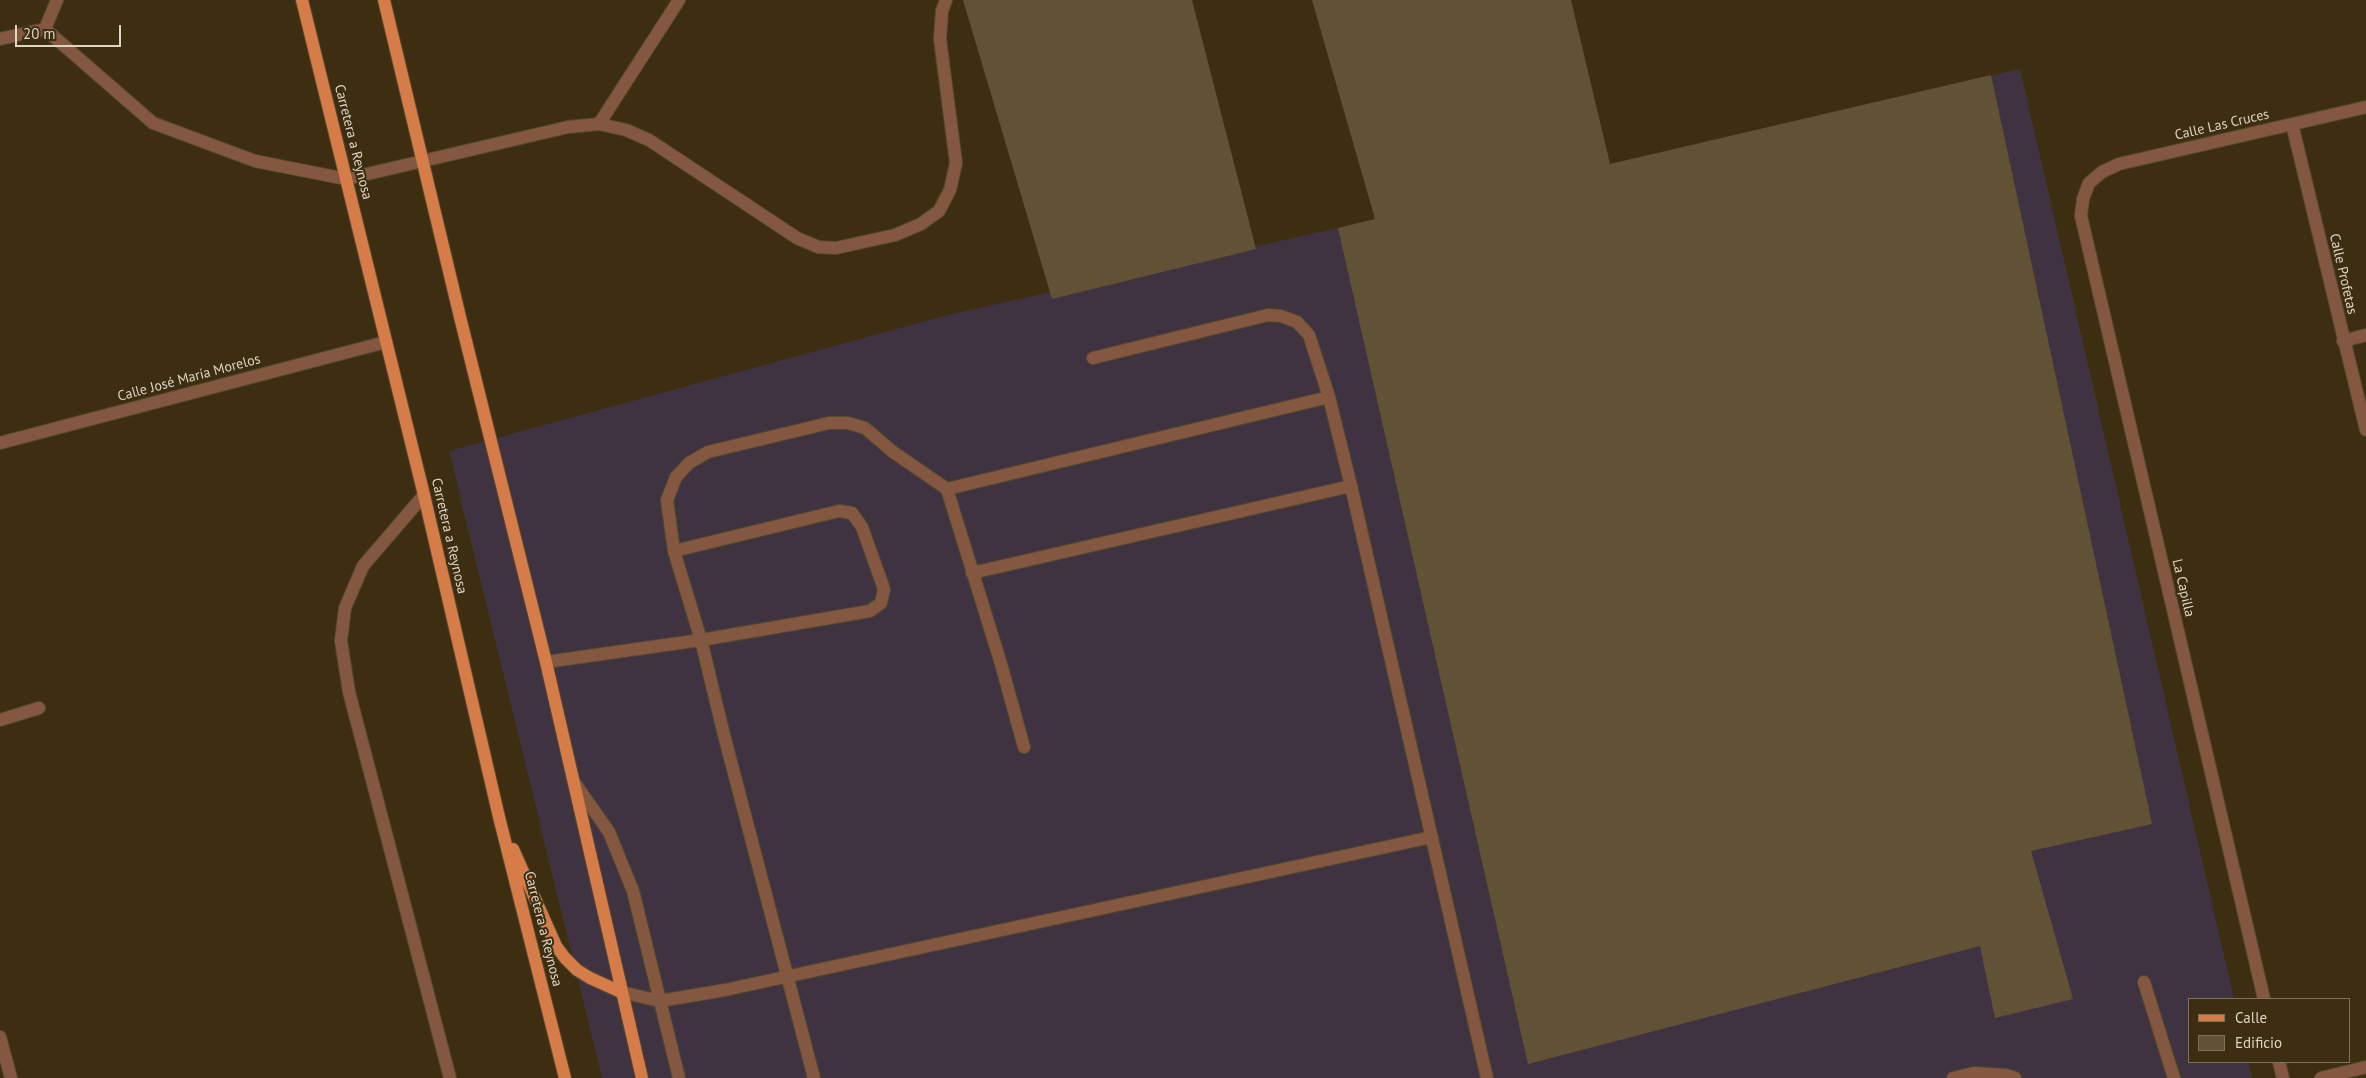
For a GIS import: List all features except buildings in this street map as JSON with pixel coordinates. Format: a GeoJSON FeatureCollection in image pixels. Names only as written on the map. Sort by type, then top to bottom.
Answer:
{"type":"FeatureCollection","features":[{"type":"Feature","properties":{"kind":"main road","name":"Carretera a Reynosa"},"geometry":{"type":"LineString","coordinates":[[302,0],[424,495],[499,817],[565,1078]]}},
{"type":"Feature","properties":{"kind":"main road"},"geometry":{"type":"LineString","coordinates":[[384,0],[421,160],[546,662],[642,1078]]}},
{"type":"Feature","properties":{"kind":"main road"},"geometry":{"type":"LineString","coordinates":[[499,817],[556,946],[577,970],[621,992]]}},
{"type":"Feature","properties":{"kind":"street"},"geometry":{"type":"LineString","coordinates":[[44,29],[57,0]]}},
{"type":"Feature","properties":{"kind":"street"},"geometry":{"type":"LineString","coordinates":[[600,124],[679,0]]}},
{"type":"Feature","properties":{"kind":"street"},"geometry":{"type":"LineString","coordinates":[[44,29],[153,123],[255,161],[346,179],[568,127],[600,124],[626,130],[649,140],[790,234],[818,247],[836,248],[895,235],[921,224],[939,211],[950,190],[956,163],[940,39],[942,11],[946,0]]}},
{"type":"Feature","properties":{"kind":"street"},"geometry":{"type":"LineString","coordinates":[[0,39],[44,29]]}},
{"type":"Feature","properties":{"kind":"street","name":"Calle Las Cruces"},"geometry":{"type":"LineString","coordinates":[[2089,183],[2102,172],[2119,164],[2366,107]]}},
{"type":"Feature","properties":{"kind":"street","name":"Calle Profetas"},"geometry":{"type":"LineString","coordinates":[[2292,124],[2366,430]]}},
{"type":"Feature","properties":{"kind":"street","name":"La Capilla"},"geometry":{"type":"LineString","coordinates":[[2089,183],[2083,199],[2081,216],[2264,998]]}},
{"type":"Feature","properties":{"kind":"street"},"geometry":{"type":"LineString","coordinates":[[1093,358],[1268,314],[1281,316],[1297,322],[1309,335],[1329,397],[1351,486],[1487,1078]]}},
{"type":"Feature","properties":{"kind":"street"},"geometry":{"type":"LineString","coordinates":[[2343,341],[2366,335]]}},
{"type":"Feature","properties":{"kind":"street","name":"Calle José María Morelos"},"geometry":{"type":"LineString","coordinates":[[0,443],[386,342]]}},
{"type":"Feature","properties":{"kind":"street"},"geometry":{"type":"LineString","coordinates":[[947,489],[1329,397]]}},
{"type":"Feature","properties":{"kind":"street"},"geometry":{"type":"LineString","coordinates":[[814,1078],[724,736],[701,640],[674,551],[667,500],[676,477],[689,463],[708,452],[829,423],[848,423],[865,428],[893,452],[947,489],[1001,664],[1024,747]]}},
{"type":"Feature","properties":{"kind":"street"},"geometry":{"type":"LineString","coordinates":[[972,574],[1351,486]]}},
{"type":"Feature","properties":{"kind":"street"},"geometry":{"type":"LineString","coordinates":[[424,495],[363,566],[345,608],[341,641],[349,692],[450,1078]]}},
{"type":"Feature","properties":{"kind":"street"},"geometry":{"type":"LineString","coordinates":[[546,662],[701,640],[870,611],[881,603],[884,589],[862,528],[852,514],[840,511],[674,551]]}},
{"type":"Feature","properties":{"kind":"street"},"geometry":{"type":"LineString","coordinates":[[0,720],[39,708]]}},
{"type":"Feature","properties":{"kind":"street"},"geometry":{"type":"LineString","coordinates":[[573,780],[609,832],[622,860],[633,891],[679,1078]]}},
{"type":"Feature","properties":{"kind":"street"},"geometry":{"type":"LineString","coordinates":[[621,992],[660,1001],[725,990],[1432,837]]}},
{"type":"Feature","properties":{"kind":"street"},"geometry":{"type":"LineString","coordinates":[[2144,982],[2174,1078]]}},
{"type":"Feature","properties":{"kind":"street"},"geometry":{"type":"LineString","coordinates":[[0,1037],[10,1078]]}},
{"type":"Feature","properties":{"kind":"street"},"geometry":{"type":"LineString","coordinates":[[2279,1063],[2283,1078]]}},
{"type":"Feature","properties":{"kind":"street"},"geometry":{"type":"LineString","coordinates":[[2321,1078],[2366,1067]]}},
{"type":"Feature","properties":{"kind":"street"},"geometry":{"type":"LineString","coordinates":[[1953,1078],[1974,1073],[2006,1075],[2016,1078]]}},
{"type":"Feature","properties":{"kind":"shaded area"},"geometry":{"type":"Polygon","coordinates":[[[2020,69],[2234,998],[2188,998],[2188,1063],[2248,1063],[2252,1078],[602,1078],[449,451],[948,315],[1338,228],[2020,69]]]}}]}
